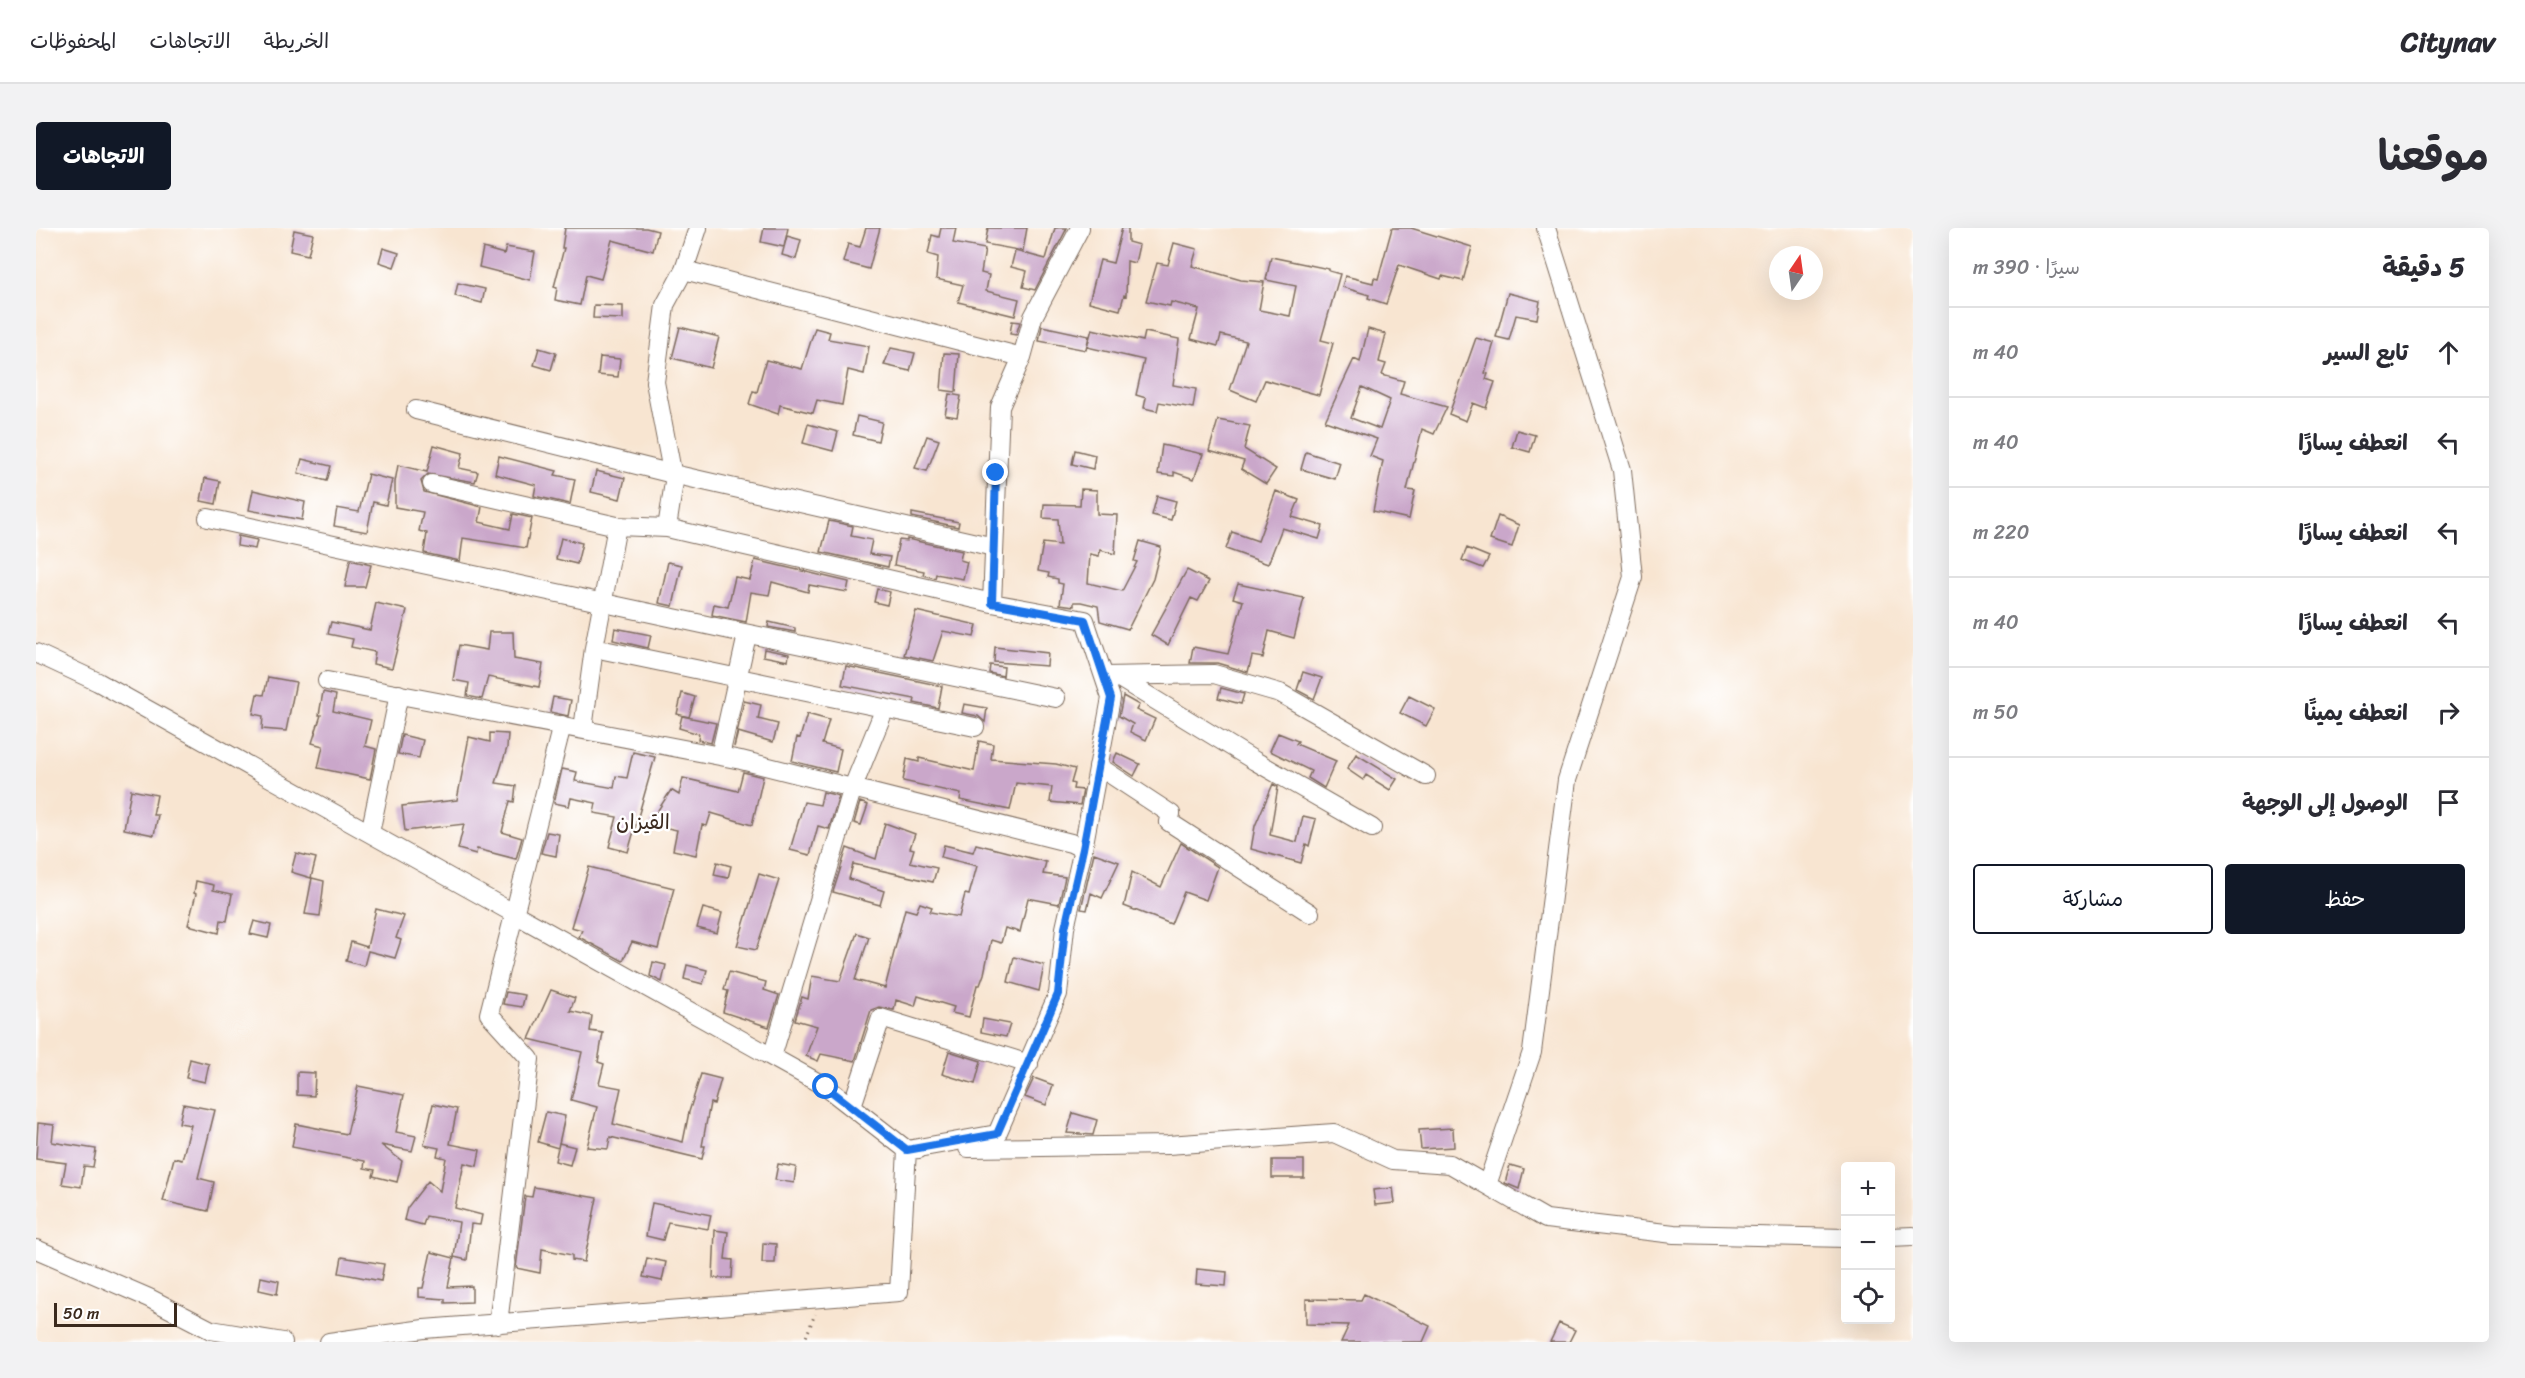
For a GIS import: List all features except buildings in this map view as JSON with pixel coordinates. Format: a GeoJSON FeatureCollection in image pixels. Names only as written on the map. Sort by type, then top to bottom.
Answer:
{"type":"FeatureCollection","features":[{"type":"Feature","properties":{"kind":"street"},"geometry":{"type":"LineString","coordinates":[[667,528],[674,482],[655,382],[665,305],[684,270],[698,228]]}},
{"type":"Feature","properties":{"kind":"street"},"geometry":{"type":"LineString","coordinates":[[992,603],[1000,407],[1022,357],[1033,317],[1080,228]]}},
{"type":"Feature","properties":{"kind":"street"},"geometry":{"type":"LineString","coordinates":[[1488,1185],[1532,1052],[1567,780],[1634,577],[1622,470],[1546,228]]}},
{"type":"Feature","properties":{"kind":"street"},"geometry":{"type":"LineString","coordinates":[[684,270],[1022,357]]}},
{"type":"Feature","properties":{"kind":"street"},"geometry":{"type":"LineString","coordinates":[[416,410],[673,474],[994,547]]}},
{"type":"Feature","properties":{"kind":"street"},"geometry":{"type":"LineString","coordinates":[[432,484],[617,526],[667,528],[992,603],[1085,620],[1110,676],[1111,698],[1083,849],[1065,928],[1058,994],[997,1134],[907,1150]]}},
{"type":"Feature","properties":{"kind":"street"},"geometry":{"type":"LineString","coordinates":[[208,518],[602,601],[747,635],[1056,698]]}},
{"type":"Feature","properties":{"kind":"street"},"geometry":{"type":"LineString","coordinates":[[583,729],[594,648],[617,526]]}},
{"type":"Feature","properties":{"kind":"street"},"geometry":{"type":"LineString","coordinates":[[720,756],[747,635]]}},
{"type":"Feature","properties":{"kind":"street"},"geometry":{"type":"LineString","coordinates":[[594,648],[975,727]]}},
{"type":"Feature","properties":{"kind":"street"},"geometry":{"type":"LineString","coordinates":[[36,653],[98,682],[826,1087],[907,1150],[1168,1145],[1334,1133],[1393,1161],[1450,1164],[1546,1219],[1674,1234],[1841,1238]]}},
{"type":"Feature","properties":{"kind":"street"},"geometry":{"type":"LineString","coordinates":[[1110,676],[1214,674],[1280,693],[1426,776]]}},
{"type":"Feature","properties":{"kind":"street"},"geometry":{"type":"LineString","coordinates":[[1110,676],[1372,828]]}},
{"type":"Feature","properties":{"kind":"street"},"geometry":{"type":"LineString","coordinates":[[327,681],[720,756],[853,787],[1071,843],[1083,849]]}},
{"type":"Feature","properties":{"kind":"street"},"geometry":{"type":"LineString","coordinates":[[370,833],[399,694]]}},
{"type":"Feature","properties":{"kind":"street"},"geometry":{"type":"LineString","coordinates":[[772,1057],[853,787],[885,708]]}},
{"type":"Feature","properties":{"kind":"street"},"geometry":{"type":"LineString","coordinates":[[498,1324],[530,1059],[489,1014],[562,725]]}},
{"type":"Feature","properties":{"kind":"street"},"geometry":{"type":"LineString","coordinates":[[1098,766],[1171,814],[1169,822],[1310,913]]}},
{"type":"Feature","properties":{"kind":"street"},"geometry":{"type":"LineString","coordinates":[[852,1106],[881,1018],[1029,1064]]}},
{"type":"Feature","properties":{"kind":"street"},"geometry":{"type":"LineString","coordinates":[[328,1342],[424,1329],[899,1292],[907,1150]]}},
{"type":"Feature","properties":{"kind":"street"},"geometry":{"type":"LineString","coordinates":[[1895,1237],[1913,1236]]}},
{"type":"Feature","properties":{"kind":"street"},"geometry":{"type":"LineString","coordinates":[[36,1249],[149,1298],[211,1330],[283,1342]]}},
{"type":"Feature","properties":{"kind":"path"},"geometry":{"type":"LineString","coordinates":[[804,1342],[821,1298]]}},
{"type":"Feature","properties":{"kind":"district","name":"القيزان"},"geometry":{"type":"Point","coordinates":[643,822]}},
{"type":"Feature","properties":{"kind":"route"},"geometry":{"type":"LineString","coordinates":[[826,1087],[907,1150],[997,1134],[1058,994],[1065,928],[1083,849],[1111,698],[1085,620],[992,603],[996,473]]}}]}
